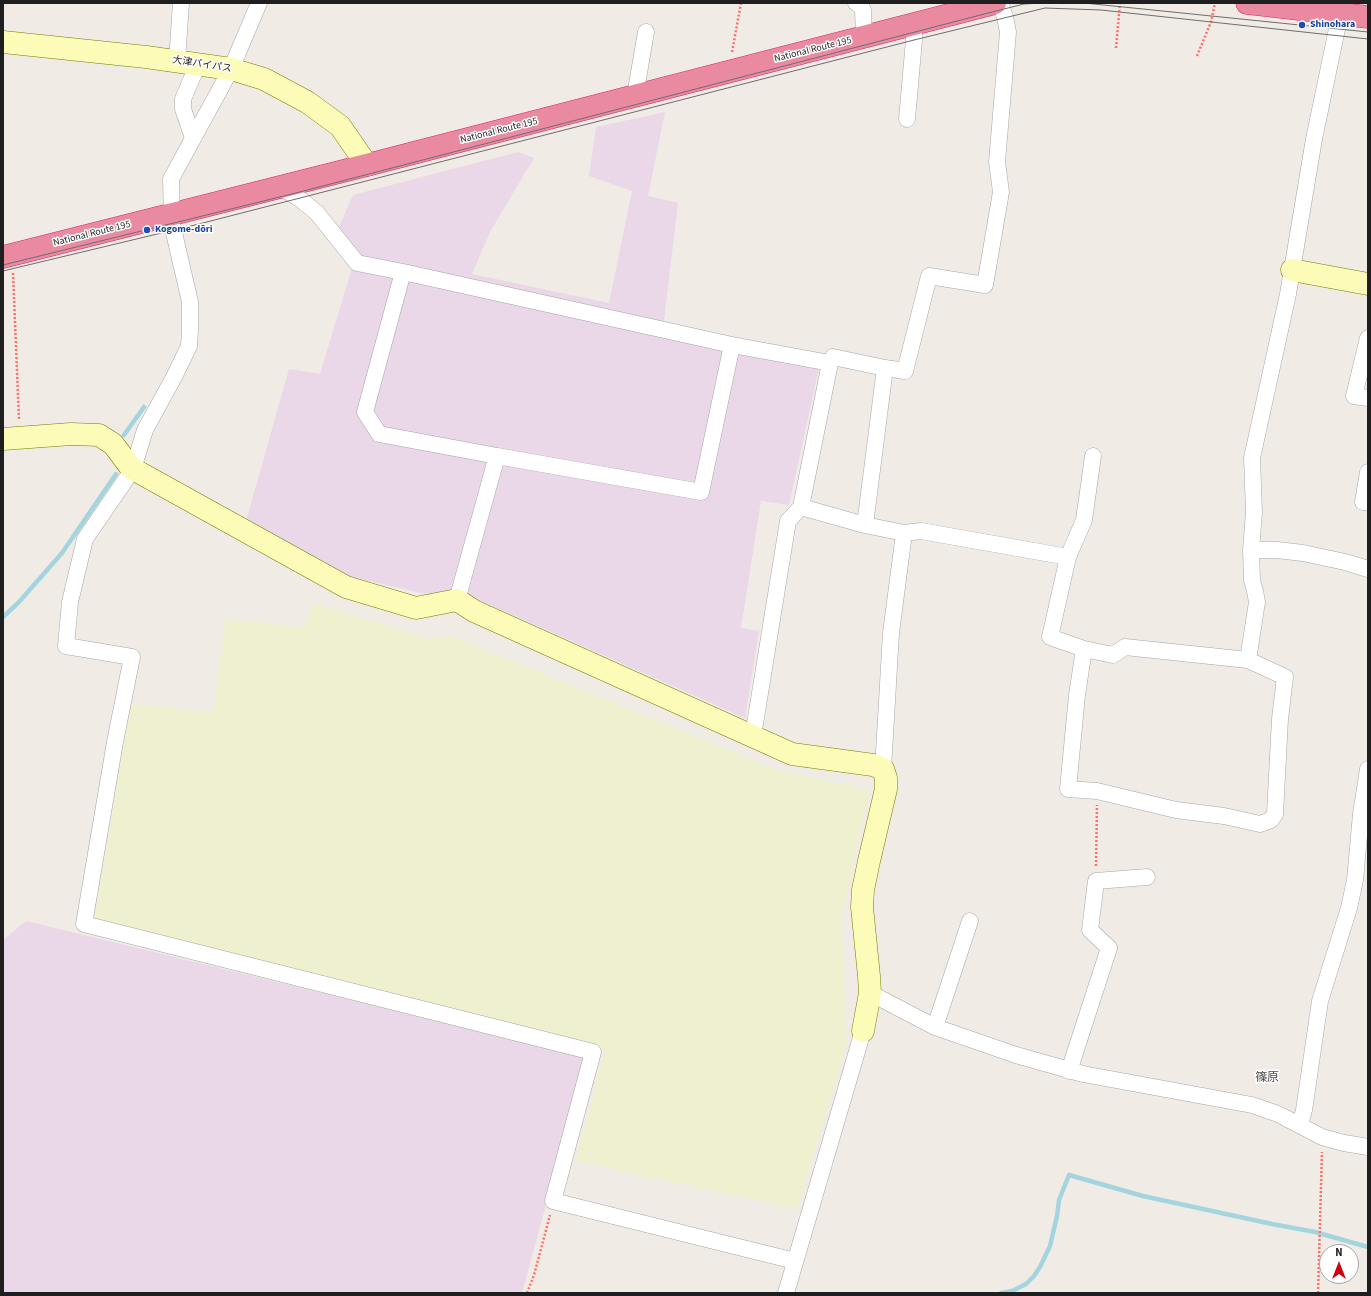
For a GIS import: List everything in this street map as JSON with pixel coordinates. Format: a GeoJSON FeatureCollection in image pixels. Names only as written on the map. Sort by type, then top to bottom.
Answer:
{"type":"FeatureCollection","features":[{"type":"Feature","properties":{"kind":"highway","name":"National Route 195"},"geometry":{"type":"LineString","coordinates":[[8,256],[995,3]]}},
{"type":"Feature","properties":{"kind":"highway"},"geometry":{"type":"LineString","coordinates":[[1247,3],[1341,8],[1368,17]]}},
{"type":"Feature","properties":{"kind":"street"},"geometry":{"type":"LineString","coordinates":[[181,3],[187,63],[182,99],[183,109],[193,138]]}},
{"type":"Feature","properties":{"kind":"street"},"geometry":{"type":"LineString","coordinates":[[259,3],[231,69],[171,179],[171,214],[190,302],[189,346],[145,430],[133,469],[85,539],[70,602],[66,646],[132,657],[115,742],[84,924],[593,1052],[553,1201],[795,1261]]}},
{"type":"Feature","properties":{"kind":"street"},"geometry":{"type":"LineString","coordinates":[[856,3],[860,5],[863,10],[864,37]]}},
{"type":"Feature","properties":{"kind":"street"},"geometry":{"type":"LineString","coordinates":[[754,736],[788,521],[801,507],[830,363],[833,357],[905,371],[928,276],[985,285],[1001,192],[997,162],[1008,32],[1000,3]]}},
{"type":"Feature","properties":{"kind":"street"},"geometry":{"type":"LineString","coordinates":[[1248,660],[1257,602],[1252,580],[1251,550],[1254,512],[1252,458],[1292,270],[1314,139],[1341,8]]}},
{"type":"Feature","properties":{"kind":"street"},"geometry":{"type":"LineString","coordinates":[[907,119],[914,40],[914,33],[911,25]]}},
{"type":"Feature","properties":{"kind":"street"},"geometry":{"type":"LineString","coordinates":[[635,96],[646,32]]}},
{"type":"Feature","properties":{"kind":"street","name":"大津バイパス"},"geometry":{"type":"LineString","coordinates":[[3,42],[146,57],[231,69],[264,79],[308,102],[340,126],[367,165]]}},
{"type":"Feature","properties":{"kind":"street"},"geometry":{"type":"LineString","coordinates":[[280,187],[300,199],[317,213],[357,263],[732,345],[830,363]]}},
{"type":"Feature","properties":{"kind":"street"},"geometry":{"type":"LineString","coordinates":[[1292,270],[1368,284]]}},
{"type":"Feature","properties":{"kind":"street"},"geometry":{"type":"LineString","coordinates":[[403,272],[365,412],[380,434],[701,492],[732,345]]}},
{"type":"Feature","properties":{"kind":"street"},"geometry":{"type":"LineString","coordinates":[[1368,338],[1354,396],[1368,398]]}},
{"type":"Feature","properties":{"kind":"street"},"geometry":{"type":"LineString","coordinates":[[865,526],[885,368]]}},
{"type":"Feature","properties":{"kind":"street"},"geometry":{"type":"LineString","coordinates":[[11,438],[71,434],[99,435],[113,444],[133,469],[346,587],[416,608],[457,600],[474,611],[792,754],[873,765],[882,769]]}},
{"type":"Feature","properties":{"kind":"street"},"geometry":{"type":"LineString","coordinates":[[457,600],[497,456]]}},
{"type":"Feature","properties":{"kind":"street"},"geometry":{"type":"LineString","coordinates":[[1084,649],[1077,694],[1068,789],[1097,791],[1176,810],[1224,816],[1260,824],[1271,820],[1275,814],[1280,719],[1285,677],[1248,660],[1125,647],[1113,655],[1084,649],[1050,637],[1068,557],[1084,520],[1093,456]]}},
{"type":"Feature","properties":{"kind":"street"},"geometry":{"type":"LineString","coordinates":[[1368,472],[1363,502],[1368,502]]}},
{"type":"Feature","properties":{"kind":"street"},"geometry":{"type":"LineString","coordinates":[[801,507],[865,526],[904,533],[921,531],[1068,557]]}},
{"type":"Feature","properties":{"kind":"street"},"geometry":{"type":"LineString","coordinates":[[786,1293],[863,1031],[870,993],[862,907],[863,890],[886,789],[886,778],[882,769],[891,633],[904,533]]}},
{"type":"Feature","properties":{"kind":"street"},"geometry":{"type":"LineString","coordinates":[[1251,550],[1277,550],[1303,553],[1345,562],[1368,569]]}},
{"type":"Feature","properties":{"kind":"street"},"geometry":{"type":"LineString","coordinates":[[1300,1125],[1304,1110],[1320,1001],[1349,908],[1355,880],[1368,769]]}},
{"type":"Feature","properties":{"kind":"street"},"geometry":{"type":"LineString","coordinates":[[1069,1070],[1108,948],[1090,930],[1096,881],[1147,877]]}},
{"type":"Feature","properties":{"kind":"street"},"geometry":{"type":"LineString","coordinates":[[935,1026],[970,921]]}},
{"type":"Feature","properties":{"kind":"street"},"geometry":{"type":"LineString","coordinates":[[870,993],[935,1026],[1016,1055],[1083,1074],[1252,1105],[1278,1114],[1322,1138],[1368,1147]]}},
{"type":"Feature","properties":{"kind":"path"},"geometry":{"type":"LineString","coordinates":[[729,72],[741,3]]}},
{"type":"Feature","properties":{"kind":"path"},"geometry":{"type":"LineString","coordinates":[[1116,48],[1120,3]]}},
{"type":"Feature","properties":{"kind":"path"},"geometry":{"type":"LineString","coordinates":[[1197,56],[1211,22],[1215,3]]}},
{"type":"Feature","properties":{"kind":"path"},"geometry":{"type":"LineString","coordinates":[[8,256],[11,438]]}},
{"type":"Feature","properties":{"kind":"path"},"geometry":{"type":"LineString","coordinates":[[1096,881],[1097,791]]}},
{"type":"Feature","properties":{"kind":"path"},"geometry":{"type":"LineString","coordinates":[[1318,1293],[1322,1138]]}},
{"type":"Feature","properties":{"kind":"path"},"geometry":{"type":"LineString","coordinates":[[527,1293],[534,1274],[553,1201]]}},
{"type":"Feature","properties":{"kind":"shaded area"},"geometry":{"type":"Polygon","coordinates":[[[665,112],[648,196],[678,203],[662,337],[819,368],[789,505],[761,501],[741,628],[759,631],[745,718],[479,600],[421,593],[347,576],[246,521],[289,369],[320,374],[356,255],[339,227],[353,195],[518,152],[534,158],[490,232],[472,274],[609,303],[632,191],[589,176],[596,127],[665,112]]]}},
{"type":"Feature","properties":{"kind":"shaded area"},"geometry":{"type":"Polygon","coordinates":[[[26,921],[586,1057],[522,1293],[3,1293],[3,940],[26,921]]]}},
{"type":"Feature","properties":{"kind":"green space"},"geometry":{"type":"Polygon","coordinates":[[[313,603],[429,639],[450,636],[780,771],[870,790],[841,919],[847,1043],[797,1209],[576,1161],[605,1049],[94,921],[131,704],[213,712],[226,618],[305,628],[313,603]]]}},
{"type":"Feature","properties":{"kind":"waterway"},"geometry":{"type":"LineString","coordinates":[[124,435],[144,407]]}},
{"type":"Feature","properties":{"kind":"waterway"},"geometry":{"type":"LineString","coordinates":[[3,617],[19,602],[62,553],[116,474]]}},
{"type":"Feature","properties":{"kind":"waterway"},"geometry":{"type":"LineString","coordinates":[[1001,1293],[1012,1291],[1026,1284],[1040,1267],[1050,1246],[1059,1200],[1069,1175],[1143,1196],[1315,1232],[1368,1247]]}},
{"type":"Feature","properties":{"kind":"tram line"},"geometry":{"type":"LineString","coordinates":[[3,265],[292,194],[988,13],[1024,4],[1042,3]]}},
{"type":"Feature","properties":{"kind":"tram line"},"geometry":{"type":"LineString","coordinates":[[1084,3],[1368,32]]}},
{"type":"Feature","properties":{"kind":"tram line"},"geometry":{"type":"LineString","coordinates":[[3,271],[199,224],[914,40],[1045,8],[1101,10],[1368,39]]}},
{"type":"Feature","properties":{"kind":"place","name":"Shinohara"},"geometry":{"type":"Point","coordinates":[1302,25]}},
{"type":"Feature","properties":{"kind":"place","name":"Kogome-dōri"},"geometry":{"type":"Point","coordinates":[147,230]}},
{"type":"Feature","properties":{"kind":"district","name":"篠原"},"geometry":{"type":"Point","coordinates":[1267,1078]}}]}
